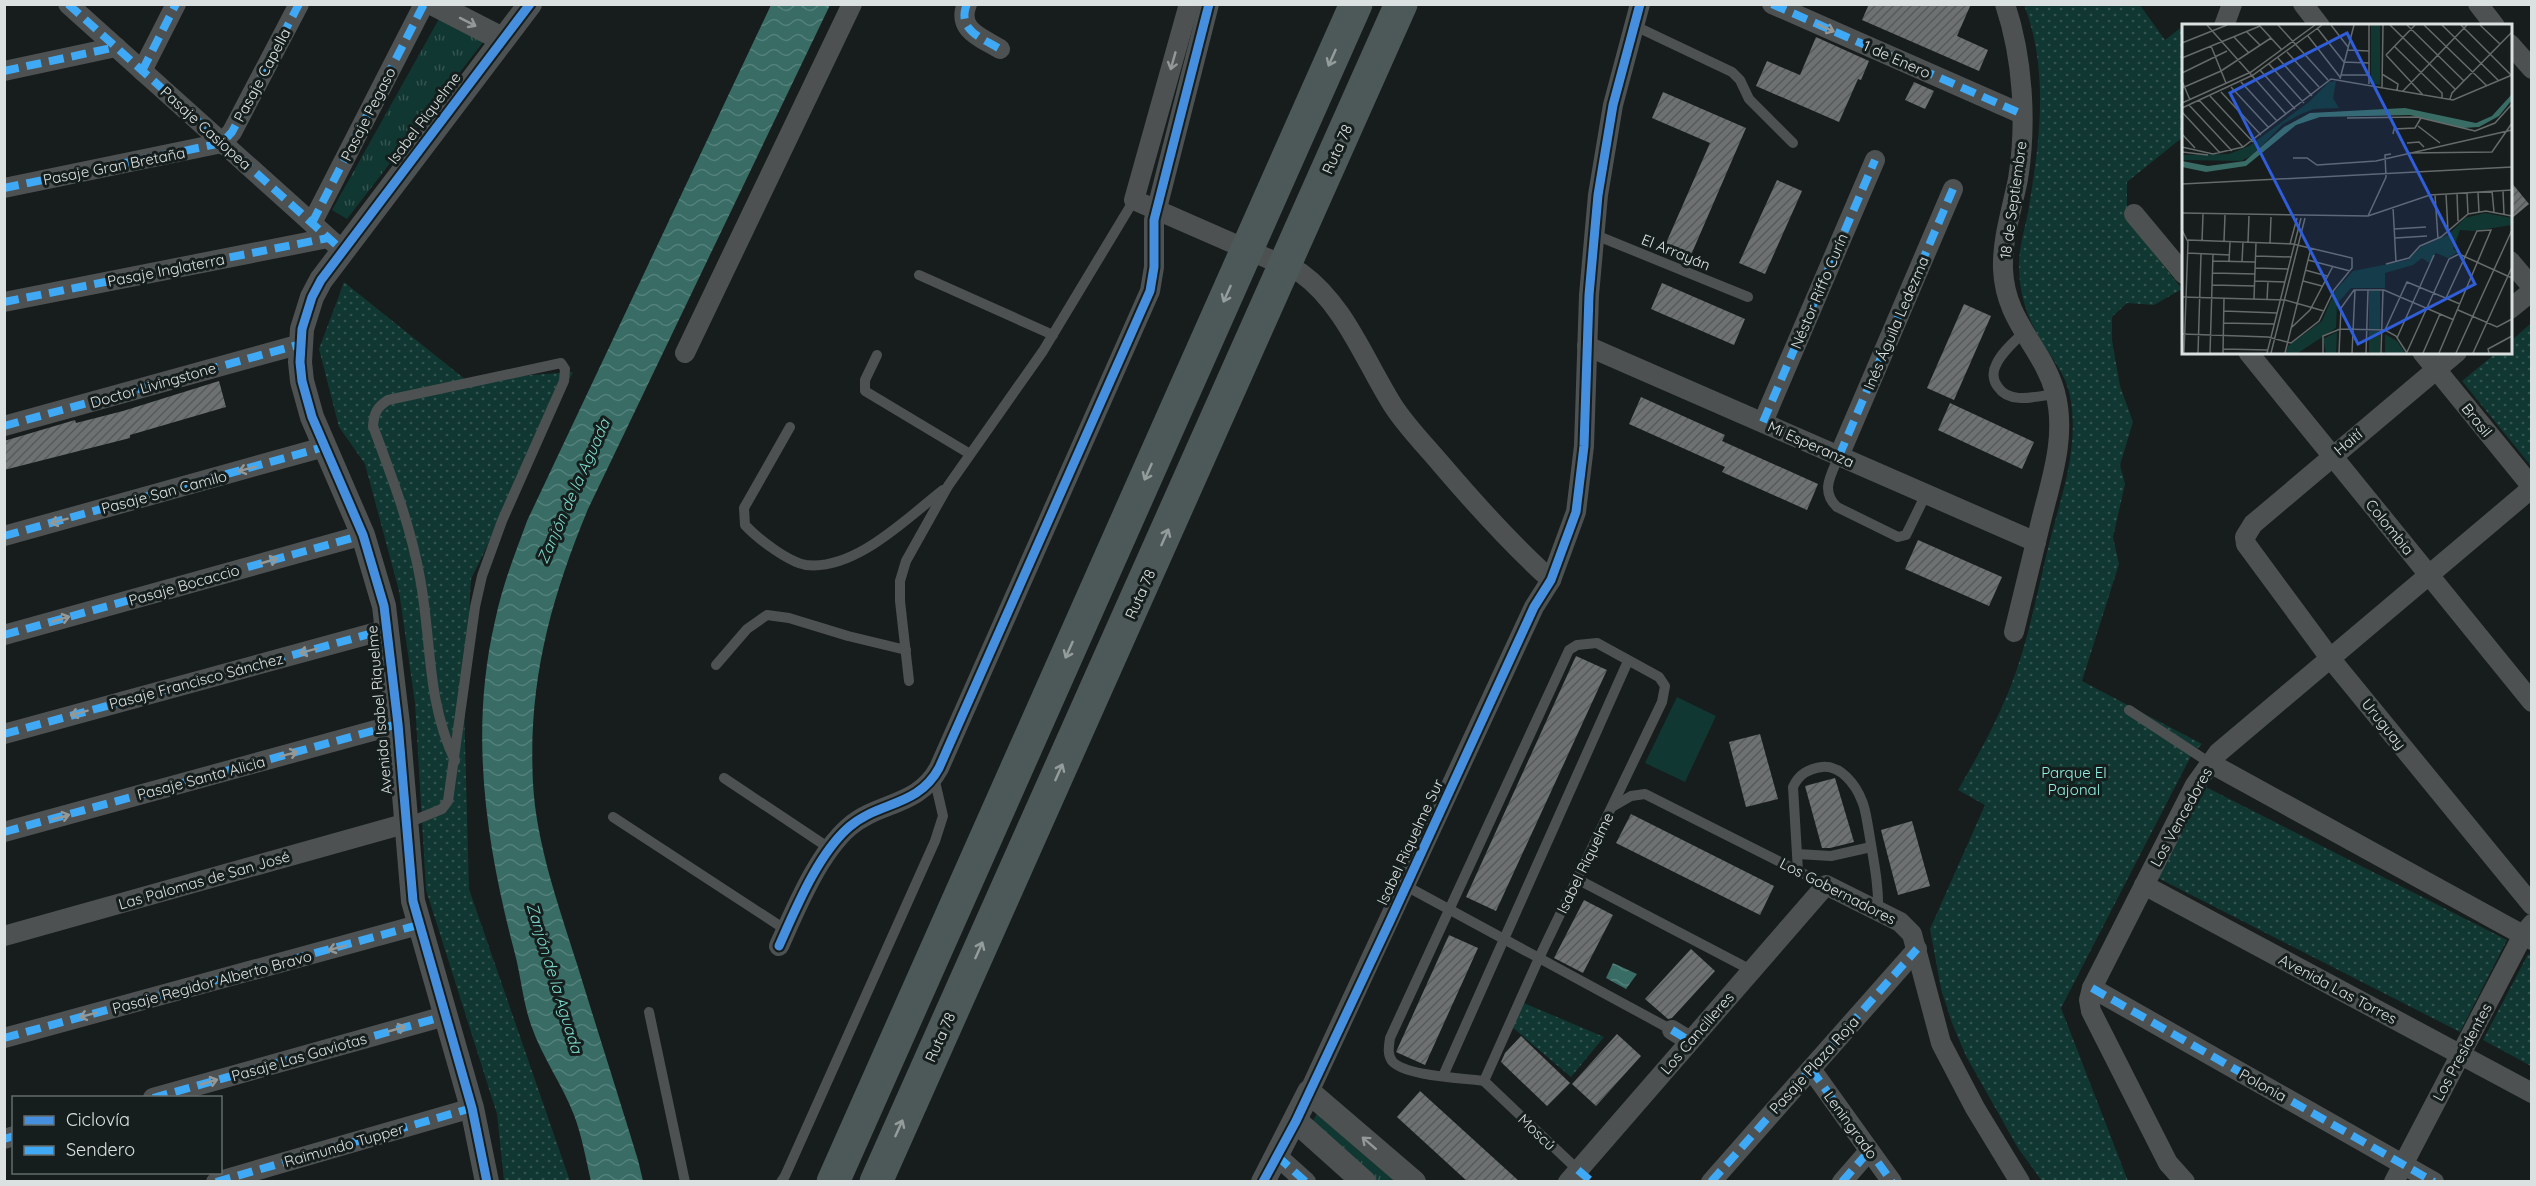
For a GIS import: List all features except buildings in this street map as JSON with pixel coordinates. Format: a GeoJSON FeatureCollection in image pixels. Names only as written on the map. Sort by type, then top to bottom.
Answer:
{"type":"FeatureCollection","features":[{"type":"Feature","properties":{"kind":"highway"},"geometry":{"type":"LineString","coordinates":[[833,1182],[1356,4]]}},
{"type":"Feature","properties":{"kind":"highway","name":"Ruta 78"},"geometry":{"type":"LineString","coordinates":[[876,1182],[1401,4]]}},
{"type":"Feature","properties":{"kind":"street","name":"Pasaje Casiopea"},"geometry":{"type":"LineString","coordinates":[[68,4],[336,245]]}},
{"type":"Feature","properties":{"kind":"street"},"geometry":{"type":"LineString","coordinates":[[142,71],[176,4]]}},
{"type":"Feature","properties":{"kind":"street","name":"Pasaje Capella"},"geometry":{"type":"LineString","coordinates":[[222,143],[232,132],[299,4]]}},
{"type":"Feature","properties":{"kind":"street","name":"Pasaje Pegaso"},"geometry":{"type":"LineString","coordinates":[[312,223],[424,4]]}},
{"type":"Feature","properties":{"kind":"street"},"geometry":{"type":"LineString","coordinates":[[434,4],[502,39]]}},
{"type":"Feature","properties":{"kind":"street","name":"Isabel Riquelme"},"geometry":{"type":"LineString","coordinates":[[336,245],[530,4]]}},
{"type":"Feature","properties":{"kind":"street"},"geometry":{"type":"LineString","coordinates":[[685,352],[852,4]]}},
{"type":"Feature","properties":{"kind":"street"},"geometry":{"type":"LineString","coordinates":[[967,4],[963,19],[968,28],[1000,49]]}},
{"type":"Feature","properties":{"kind":"street"},"geometry":{"type":"LineString","coordinates":[[1189,4],[1134,200],[1301,273],[1325,294],[1362,349],[1393,405],[1481,512],[1551,580]]}},
{"type":"Feature","properties":{"kind":"street"},"geometry":{"type":"LineString","coordinates":[[783,938],[829,848],[862,818],[878,809],[913,796],[934,777],[1145,304],[1153,277],[1152,230],[1156,209],[1209,4]]}},
{"type":"Feature","properties":{"kind":"street","name":"Isabel Riquelme Sur"},"geometry":{"type":"LineString","coordinates":[[1263,1182],[1296,1121],[1534,607],[1551,580],[1576,512],[1584,446],[1593,234],[1613,105],[1640,4]]}},
{"type":"Feature","properties":{"kind":"street","name":"1 de Enero"},"geometry":{"type":"LineString","coordinates":[[1772,4],[2022,114]]}},
{"type":"Feature","properties":{"kind":"street","name":"18 de Septiembre"},"geometry":{"type":"LineString","coordinates":[[2005,4],[2017,58],[2022,114],[2022,150],[2005,244],[2003,268],[2009,303],[2023,333],[2046,369],[2055,394],[2059,420],[2057,452],[2014,632]]}},
{"type":"Feature","properties":{"kind":"street"},"geometry":{"type":"LineString","coordinates":[[2303,4],[2318,24]]}},
{"type":"Feature","properties":{"kind":"street"},"geometry":{"type":"LineString","coordinates":[[2478,4],[2493,24]]}},
{"type":"Feature","properties":{"kind":"street"},"geometry":{"type":"LineString","coordinates":[[2512,45],[2532,69]]}},
{"type":"Feature","properties":{"kind":"street"},"geometry":{"type":"LineString","coordinates":[[4,70],[116,47]]}},
{"type":"Feature","properties":{"kind":"street","name":"Pasaje Gran Bretaña"},"geometry":{"type":"LineString","coordinates":[[4,188],[222,143]]}},
{"type":"Feature","properties":{"kind":"street","name":"Néstor Riffo Curín"},"geometry":{"type":"LineString","coordinates":[[1762,422],[1875,160]]}},
{"type":"Feature","properties":{"kind":"street","name":"Inés Águila Ledezma"},"geometry":{"type":"LineString","coordinates":[[1839,456],[1953,189]]}},
{"type":"Feature","properties":{"kind":"street"},"geometry":{"type":"LineString","coordinates":[[2134,214],[2182,272]]}},
{"type":"Feature","properties":{"kind":"street","name":"Pasaje Inglaterra"},"geometry":{"type":"LineString","coordinates":[[4,302],[336,245]]}},
{"type":"Feature","properties":{"kind":"street","name":"Avenida Isabel Riquelme"},"geometry":{"type":"LineString","coordinates":[[336,245],[306,315],[300,362],[305,399],[363,535],[378,584],[388,629],[412,901],[472,1108],[487,1182]]}},
{"type":"Feature","properties":{"kind":"street"},"geometry":{"type":"LineString","coordinates":[[2512,262],[2532,289],[2512,308]]}},
{"type":"Feature","properties":{"kind":"street","name":"Doctor Livingstone"},"geometry":{"type":"LineString","coordinates":[[4,426],[301,344]]}},
{"type":"Feature","properties":{"kind":"street","name":"Mi Esperanza"},"geometry":{"type":"LineString","coordinates":[[1587,346],[2036,542]]}},
{"type":"Feature","properties":{"kind":"street","name":"Colombia"},"geometry":{"type":"LineString","coordinates":[[2250,354],[2532,702]]}},
{"type":"Feature","properties":{"kind":"street","name":"Brasil"},"geometry":{"type":"LineString","coordinates":[[2424,354],[2532,488]]}},
{"type":"Feature","properties":{"kind":"street","name":"Haití"},"geometry":{"type":"LineString","coordinates":[[2246,537],[2253,524],[2455,354]]}},
{"type":"Feature","properties":{"kind":"street","name":"Pasaje San Camilo"},"geometry":{"type":"LineString","coordinates":[[4,536],[324,447]]}},
{"type":"Feature","properties":{"kind":"street","name":"Los Vencedores"},"geometry":{"type":"LineString","coordinates":[[2092,988],[2195,785],[2210,763],[2226,746],[2532,488]]}},
{"type":"Feature","properties":{"kind":"street","name":"Pasaje Bocaccio"},"geometry":{"type":"LineString","coordinates":[[4,635],[363,535]]}},
{"type":"Feature","properties":{"kind":"street","name":"Uruguay"},"geometry":{"type":"LineString","coordinates":[[2246,537],[2249,551],[2330,658],[2532,905]]}},
{"type":"Feature","properties":{"kind":"street","name":"Pasaje Francisco Sánchez"},"geometry":{"type":"LineString","coordinates":[[4,734],[388,629]]}},
{"type":"Feature","properties":{"kind":"street","name":"Pasaje Santa Alicia"},"geometry":{"type":"LineString","coordinates":[[4,832],[398,724]]}},
{"type":"Feature","properties":{"kind":"street"},"geometry":{"type":"LineString","coordinates":[[2210,763],[2529,933]]}},
{"type":"Feature","properties":{"kind":"street","name":"Las Palomas de San José"},"geometry":{"type":"LineString","coordinates":[[4,936],[404,824]]}},
{"type":"Feature","properties":{"kind":"street","name":"Los Gobernadores"},"geometry":{"type":"LineString","coordinates":[[1826,885],[1907,927],[1917,949],[1941,1042],[1975,1108],[2020,1182]]}},
{"type":"Feature","properties":{"kind":"street","name":"Los Cancilleres"},"geometry":{"type":"LineString","coordinates":[[1579,1178],[1690,1041],[1826,885]]}},
{"type":"Feature","properties":{"kind":"street","name":"Avenida Las Torres"},"geometry":{"type":"LineString","coordinates":[[2144,885],[2532,1093]]}},
{"type":"Feature","properties":{"kind":"street","name":"Pasaje Regidor Alberto Bravo"},"geometry":{"type":"LineString","coordinates":[[4,1038],[418,925]]}},
{"type":"Feature","properties":{"kind":"street","name":"Los Presidentes"},"geometry":{"type":"LineString","coordinates":[[2399,1173],[2461,1054],[2529,933]]}},
{"type":"Feature","properties":{"kind":"street","name":"Pasaje Plaza Roja"},"geometry":{"type":"LineString","coordinates":[[1711,1182],[1917,949]]}},
{"type":"Feature","properties":{"kind":"street"},"geometry":{"type":"LineString","coordinates":[[2092,988],[2089,1000],[2091,1011],[2168,1164],[2185,1182]]}},
{"type":"Feature","properties":{"kind":"street","name":"Polonia"},"geometry":{"type":"LineString","coordinates":[[2092,988],[2399,1173],[2434,1182]]}},
{"type":"Feature","properties":{"kind":"street","name":"Pasaje Las Gaviotas"},"geometry":{"type":"LineString","coordinates":[[160,1096],[446,1016]]}},
{"type":"Feature","properties":{"kind":"street"},"geometry":{"type":"LineString","coordinates":[[1672,1030],[1690,1041]]}},
{"type":"Feature","properties":{"kind":"street","name":"Leningrado"},"geometry":{"type":"LineString","coordinates":[[1811,1069],[1892,1182]]}},
{"type":"Feature","properties":{"kind":"street"},"geometry":{"type":"LineString","coordinates":[[1309,1092],[1414,1182]]}},
{"type":"Feature","properties":{"kind":"street","name":"Raimundo Tupper"},"geometry":{"type":"LineString","coordinates":[[216,1182],[472,1108]]}},
{"type":"Feature","properties":{"kind":"street"},"geometry":{"type":"LineString","coordinates":[[1296,1121],[1364,1182]]}},
{"type":"Feature","properties":{"kind":"street"},"geometry":{"type":"LineString","coordinates":[[1842,1182],[1869,1150]]}},
{"type":"Feature","properties":{"kind":"street"},"geometry":{"type":"LineString","coordinates":[[1277,1156],[1306,1182]]}},
{"type":"Feature","properties":{"kind":"lane"},"geometry":{"type":"LineString","coordinates":[[1635,26],[1732,72],[1740,80],[1749,99],[1793,143]]}},
{"type":"Feature","properties":{"kind":"lane"},"geometry":{"type":"LineString","coordinates":[[909,681],[900,581],[906,561],[948,486],[1053,335],[1134,200]]}},
{"type":"Feature","properties":{"kind":"lane","name":"El Arrayán"},"geometry":{"type":"LineString","coordinates":[[1593,234],[1748,297]]}},
{"type":"Feature","properties":{"kind":"lane"},"geometry":{"type":"LineString","coordinates":[[919,275],[1053,335]]}},
{"type":"Feature","properties":{"kind":"lane"},"geometry":{"type":"LineString","coordinates":[[2023,333],[2000,357],[1994,368],[1994,382],[2001,392],[2011,397],[2022,399],[2055,394]]}},
{"type":"Feature","properties":{"kind":"lane"},"geometry":{"type":"LineString","coordinates":[[877,355],[865,380],[865,391],[970,454]]}},
{"type":"Feature","properties":{"kind":"lane"},"geometry":{"type":"LineString","coordinates":[[404,824],[442,809],[448,801],[455,761],[475,607],[482,576],[502,521],[564,381],[565,369],[561,363],[388,400],[379,406],[374,415],[373,426],[406,514],[420,580],[435,696],[443,736],[455,761]]}},
{"type":"Feature","properties":{"kind":"lane"},"geometry":{"type":"LineString","coordinates":[[790,427],[744,508],[745,525],[757,537],[804,565],[833,564],[861,553],[948,486]]}},
{"type":"Feature","properties":{"kind":"lane"},"geometry":{"type":"LineString","coordinates":[[1839,456],[1828,482],[1827,493],[1830,500],[1837,507],[1898,537],[1906,535],[1926,494]]}},
{"type":"Feature","properties":{"kind":"lane"},"geometry":{"type":"LineString","coordinates":[[716,665],[747,628],[767,615],[789,618],[906,650]]}},
{"type":"Feature","properties":{"kind":"lane"},"geometry":{"type":"LineString","coordinates":[[1443,1076],[1628,661],[1597,643],[1577,645],[1569,650],[1448,907],[1390,1038],[1388,1051],[1391,1060],[1398,1066],[1443,1076],[1484,1081]]}},
{"type":"Feature","properties":{"kind":"lane","name":"Isabel Riquelme"},"geometry":{"type":"LineString","coordinates":[[1484,1081],[1539,958],[1662,702],[1665,686],[1659,677],[1628,661]]}},
{"type":"Feature","properties":{"kind":"lane"},"geometry":{"type":"LineString","coordinates":[[2129,710],[2210,763]]}},
{"type":"Feature","properties":{"kind":"lane"},"geometry":{"type":"LineString","coordinates":[[1798,871],[1793,787],[1798,776],[1812,769],[1825,767],[1838,771],[1854,784],[1864,803],[1879,892],[1878,911]]}},
{"type":"Feature","properties":{"kind":"lane"},"geometry":{"type":"LineString","coordinates":[[781,1182],[935,842],[943,816],[934,777]]}},
{"type":"Feature","properties":{"kind":"lane"},"geometry":{"type":"LineString","coordinates":[[724,778],[829,848]]}},
{"type":"Feature","properties":{"kind":"lane","name":"Los Gobernadores"},"geometry":{"type":"LineString","coordinates":[[1612,807],[1631,796],[1646,794],[1826,885]]}},
{"type":"Feature","properties":{"kind":"lane"},"geometry":{"type":"LineString","coordinates":[[613,817],[783,938]]}},
{"type":"Feature","properties":{"kind":"lane"},"geometry":{"type":"LineString","coordinates":[[1797,854],[1831,856],[1871,847]]}},
{"type":"Feature","properties":{"kind":"lane"},"geometry":{"type":"LineString","coordinates":[[1577,879],[1751,970]]}},
{"type":"Feature","properties":{"kind":"lane"},"geometry":{"type":"LineString","coordinates":[[1406,886],[1672,1030]]}},
{"type":"Feature","properties":{"kind":"lane"},"geometry":{"type":"LineString","coordinates":[[649,1012],[685,1182]]}},
{"type":"Feature","properties":{"kind":"lane","name":"Moscú"},"geometry":{"type":"LineString","coordinates":[[1484,1081],[1579,1178]]}},
{"type":"Feature","properties":{"kind":"green space","name":"Parque El Pajonal"},"geometry":{"type":"Polygon","coordinates":[[[2024,5],[2140,5],[2165,40],[2182,27],[2182,138],[2127,182],[2127,219],[2182,289],[2154,305],[2127,303],[2112,317],[2112,340],[2120,386],[2133,422],[2120,465],[2125,484],[2113,537],[2119,564],[2082,681],[2202,744],[2192,754],[2061,1008],[2128,1181],[2042,1181],[2018,1148],[1966,1056],[1941,989],[1930,929],[1985,805],[1958,790],[1997,718],[2021,656],[2071,455],[2073,420],[2069,391],[2066,381],[2031,322],[2020,282],[2020,250],[2028,213],[2039,130],[2039,79],[2032,29],[2024,5]]]}},
{"type":"Feature","properties":{"kind":"green space"},"geometry":{"type":"Polygon","coordinates":[[[439,19],[484,41],[347,219],[332,210],[439,19]]]}},
{"type":"Feature","properties":{"kind":"green space"},"geometry":{"type":"Polygon","coordinates":[[[344,282],[466,380],[573,372],[471,579],[464,703],[469,889],[570,1181],[504,1181],[497,1114],[426,890],[415,703],[399,591],[365,464],[339,427],[319,349],[344,282]]]}},
{"type":"Feature","properties":{"kind":"green space"},"geometry":{"type":"Polygon","coordinates":[[[2531,323],[2531,466],[2462,381],[2495,354],[2512,354],[2512,340],[2531,323]]]}},
{"type":"Feature","properties":{"kind":"green space"},"geometry":{"type":"Polygon","coordinates":[[[1677,697],[1716,716],[1685,782],[1645,763],[1677,697]]]}},
{"type":"Feature","properties":{"kind":"green space"},"geometry":{"type":"Polygon","coordinates":[[[2202,785],[2507,940],[2460,1032],[2156,877],[2202,785]]]}},
{"type":"Feature","properties":{"kind":"green space"},"geometry":{"type":"Polygon","coordinates":[[[2528,954],[2532,956],[2531,1066],[2483,1040],[2528,954]]]}},
{"type":"Feature","properties":{"kind":"green space"},"geometry":{"type":"Polygon","coordinates":[[[1524,1003],[1604,1037],[1571,1077],[1512,1027],[1524,1003]]]}},
{"type":"Feature","properties":{"kind":"green space"},"geometry":{"type":"Polygon","coordinates":[[[1320,1108],[1402,1181],[1375,1181],[1311,1124],[1320,1108]]]}},
{"type":"Feature","properties":{"kind":"water","name":"Zanjón de la Aguada"},"geometry":{"type":"Polygon","coordinates":[[[771,5],[830,5],[588,509],[553,609],[538,676],[532,746],[533,783],[543,852],[643,1181],[591,1181],[574,1115],[528,1016],[496,872],[484,788],[482,746],[487,663],[501,595],[527,521],[771,5]]]}},
{"type":"Feature","properties":{"kind":"water"},"geometry":{"type":"Polygon","coordinates":[[[1613,963],[1637,974],[1626,989],[1606,978],[1613,963]]]}},
{"type":"Feature","properties":{"kind":"marked path"},"geometry":{"type":"LineString","coordinates":[[68,4],[343,251]]}},
{"type":"Feature","properties":{"kind":"marked path"},"geometry":{"type":"LineString","coordinates":[[142,71],[176,4]]}},
{"type":"Feature","properties":{"kind":"marked path"},"geometry":{"type":"LineString","coordinates":[[4,188],[222,143],[232,132],[299,4]]}},
{"type":"Feature","properties":{"kind":"marked path"},"geometry":{"type":"LineString","coordinates":[[312,223],[424,4]]}},
{"type":"Feature","properties":{"kind":"marked path"},"geometry":{"type":"LineString","coordinates":[[967,4],[965,20],[968,27],[979,37],[1000,49]]}},
{"type":"Feature","properties":{"kind":"marked path"},"geometry":{"type":"LineString","coordinates":[[1772,4],[2022,114]]}},
{"type":"Feature","properties":{"kind":"marked path"},"geometry":{"type":"LineString","coordinates":[[4,71],[116,47]]}},
{"type":"Feature","properties":{"kind":"marked path"},"geometry":{"type":"LineString","coordinates":[[1763,422],[1875,160]]}},
{"type":"Feature","properties":{"kind":"marked path"},"geometry":{"type":"LineString","coordinates":[[1839,456],[1953,189]]}},
{"type":"Feature","properties":{"kind":"marked path"},"geometry":{"type":"LineString","coordinates":[[4,302],[328,238]]}},
{"type":"Feature","properties":{"kind":"marked path"},"geometry":{"type":"LineString","coordinates":[[4,426],[301,344]]}},
{"type":"Feature","properties":{"kind":"marked path"},"geometry":{"type":"LineString","coordinates":[[4,536],[324,447]]}},
{"type":"Feature","properties":{"kind":"marked path"},"geometry":{"type":"LineString","coordinates":[[4,635],[363,535]]}},
{"type":"Feature","properties":{"kind":"marked path"},"geometry":{"type":"LineString","coordinates":[[4,734],[388,629]]}},
{"type":"Feature","properties":{"kind":"marked path"},"geometry":{"type":"LineString","coordinates":[[4,832],[398,724]]}},
{"type":"Feature","properties":{"kind":"marked path"},"geometry":{"type":"LineString","coordinates":[[4,1038],[418,925]]}},
{"type":"Feature","properties":{"kind":"marked path"},"geometry":{"type":"LineString","coordinates":[[1711,1182],[1917,949]]}},
{"type":"Feature","properties":{"kind":"marked path"},"geometry":{"type":"LineString","coordinates":[[2092,988],[2434,1182]]}},
{"type":"Feature","properties":{"kind":"marked path"},"geometry":{"type":"LineString","coordinates":[[160,1096],[445,1016]]}},
{"type":"Feature","properties":{"kind":"marked path"},"geometry":{"type":"LineString","coordinates":[[1672,1030],[1690,1041]]}},
{"type":"Feature","properties":{"kind":"marked path"},"geometry":{"type":"LineString","coordinates":[[1811,1069],[1892,1182]]}},
{"type":"Feature","properties":{"kind":"marked path"},"geometry":{"type":"LineString","coordinates":[[216,1182],[472,1108]]}},
{"type":"Feature","properties":{"kind":"marked path"},"geometry":{"type":"LineString","coordinates":[[4,1139],[12,1137]]}},
{"type":"Feature","properties":{"kind":"marked path"},"geometry":{"type":"LineString","coordinates":[[1842,1182],[1869,1151]]}},
{"type":"Feature","properties":{"kind":"marked path"},"geometry":{"type":"LineString","coordinates":[[1277,1156],[1306,1182]]}},
{"type":"Feature","properties":{"kind":"marked path"},"geometry":{"type":"LineString","coordinates":[[1578,1170],[1592,1182]]}},
{"type":"Feature","properties":{"kind":"cycle path"},"geometry":{"type":"LineString","coordinates":[[487,1182],[472,1108],[413,901],[398,724],[384,606],[363,535],[312,417],[302,381],[300,362],[302,329],[312,297],[321,280],[530,4]]}},
{"type":"Feature","properties":{"kind":"cycle path"},"geometry":{"type":"LineString","coordinates":[[779,946],[809,882],[838,838],[861,819],[920,790],[939,768],[1150,291],[1154,267],[1154,220],[1209,4]]}},
{"type":"Feature","properties":{"kind":"cycle path"},"geometry":{"type":"LineString","coordinates":[[1263,1182],[1296,1121],[1534,607],[1551,580],[1576,512],[1584,446],[1589,295],[1598,195],[1613,105],[1640,4]]}}]}
